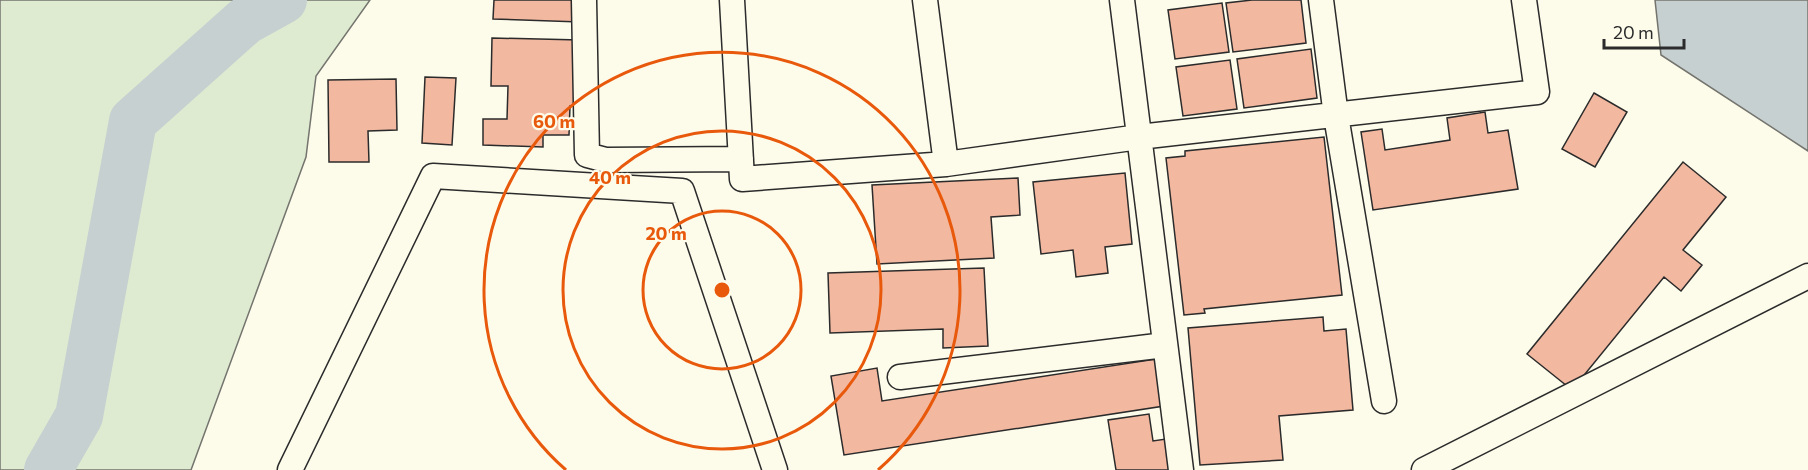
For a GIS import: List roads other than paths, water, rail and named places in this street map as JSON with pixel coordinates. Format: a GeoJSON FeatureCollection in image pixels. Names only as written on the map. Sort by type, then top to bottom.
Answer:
{"type":"FeatureCollection","features":[{"type":"Feature","properties":{"kind":"street"},"geometry":{"type":"LineString","coordinates":[[584,0],[587,155],[606,160],[741,159]]}},
{"type":"Feature","properties":{"kind":"street"},"geometry":{"type":"LineString","coordinates":[[732,0],[742,179],[946,164],[1139,137],[1537,92],[1524,0]]}},
{"type":"Feature","properties":{"kind":"street"},"geometry":{"type":"LineString","coordinates":[[925,0],[946,164]]}},
{"type":"Feature","properties":{"kind":"street"},"geometry":{"type":"LineString","coordinates":[[1122,0],[1181,470]]}},
{"type":"Feature","properties":{"kind":"street"},"geometry":{"type":"LineString","coordinates":[[1321,0],[1336,116],[1384,401]]}},
{"type":"Feature","properties":{"kind":"street"},"geometry":{"type":"LineString","coordinates":[[290,470],[433,176],[682,191],[775,470]]}},
{"type":"Feature","properties":{"kind":"street"},"geometry":{"type":"LineString","coordinates":[[1424,470],[1808,276]]}},
{"type":"Feature","properties":{"kind":"street"},"geometry":{"type":"LineString","coordinates":[[900,377],[1165,345]]}},
{"type":"Feature","properties":{"kind":"waterway"},"geometry":{"type":"LineString","coordinates":[[48,470],[79,416],[133,121],[245,21],[283,0]]}}]}
